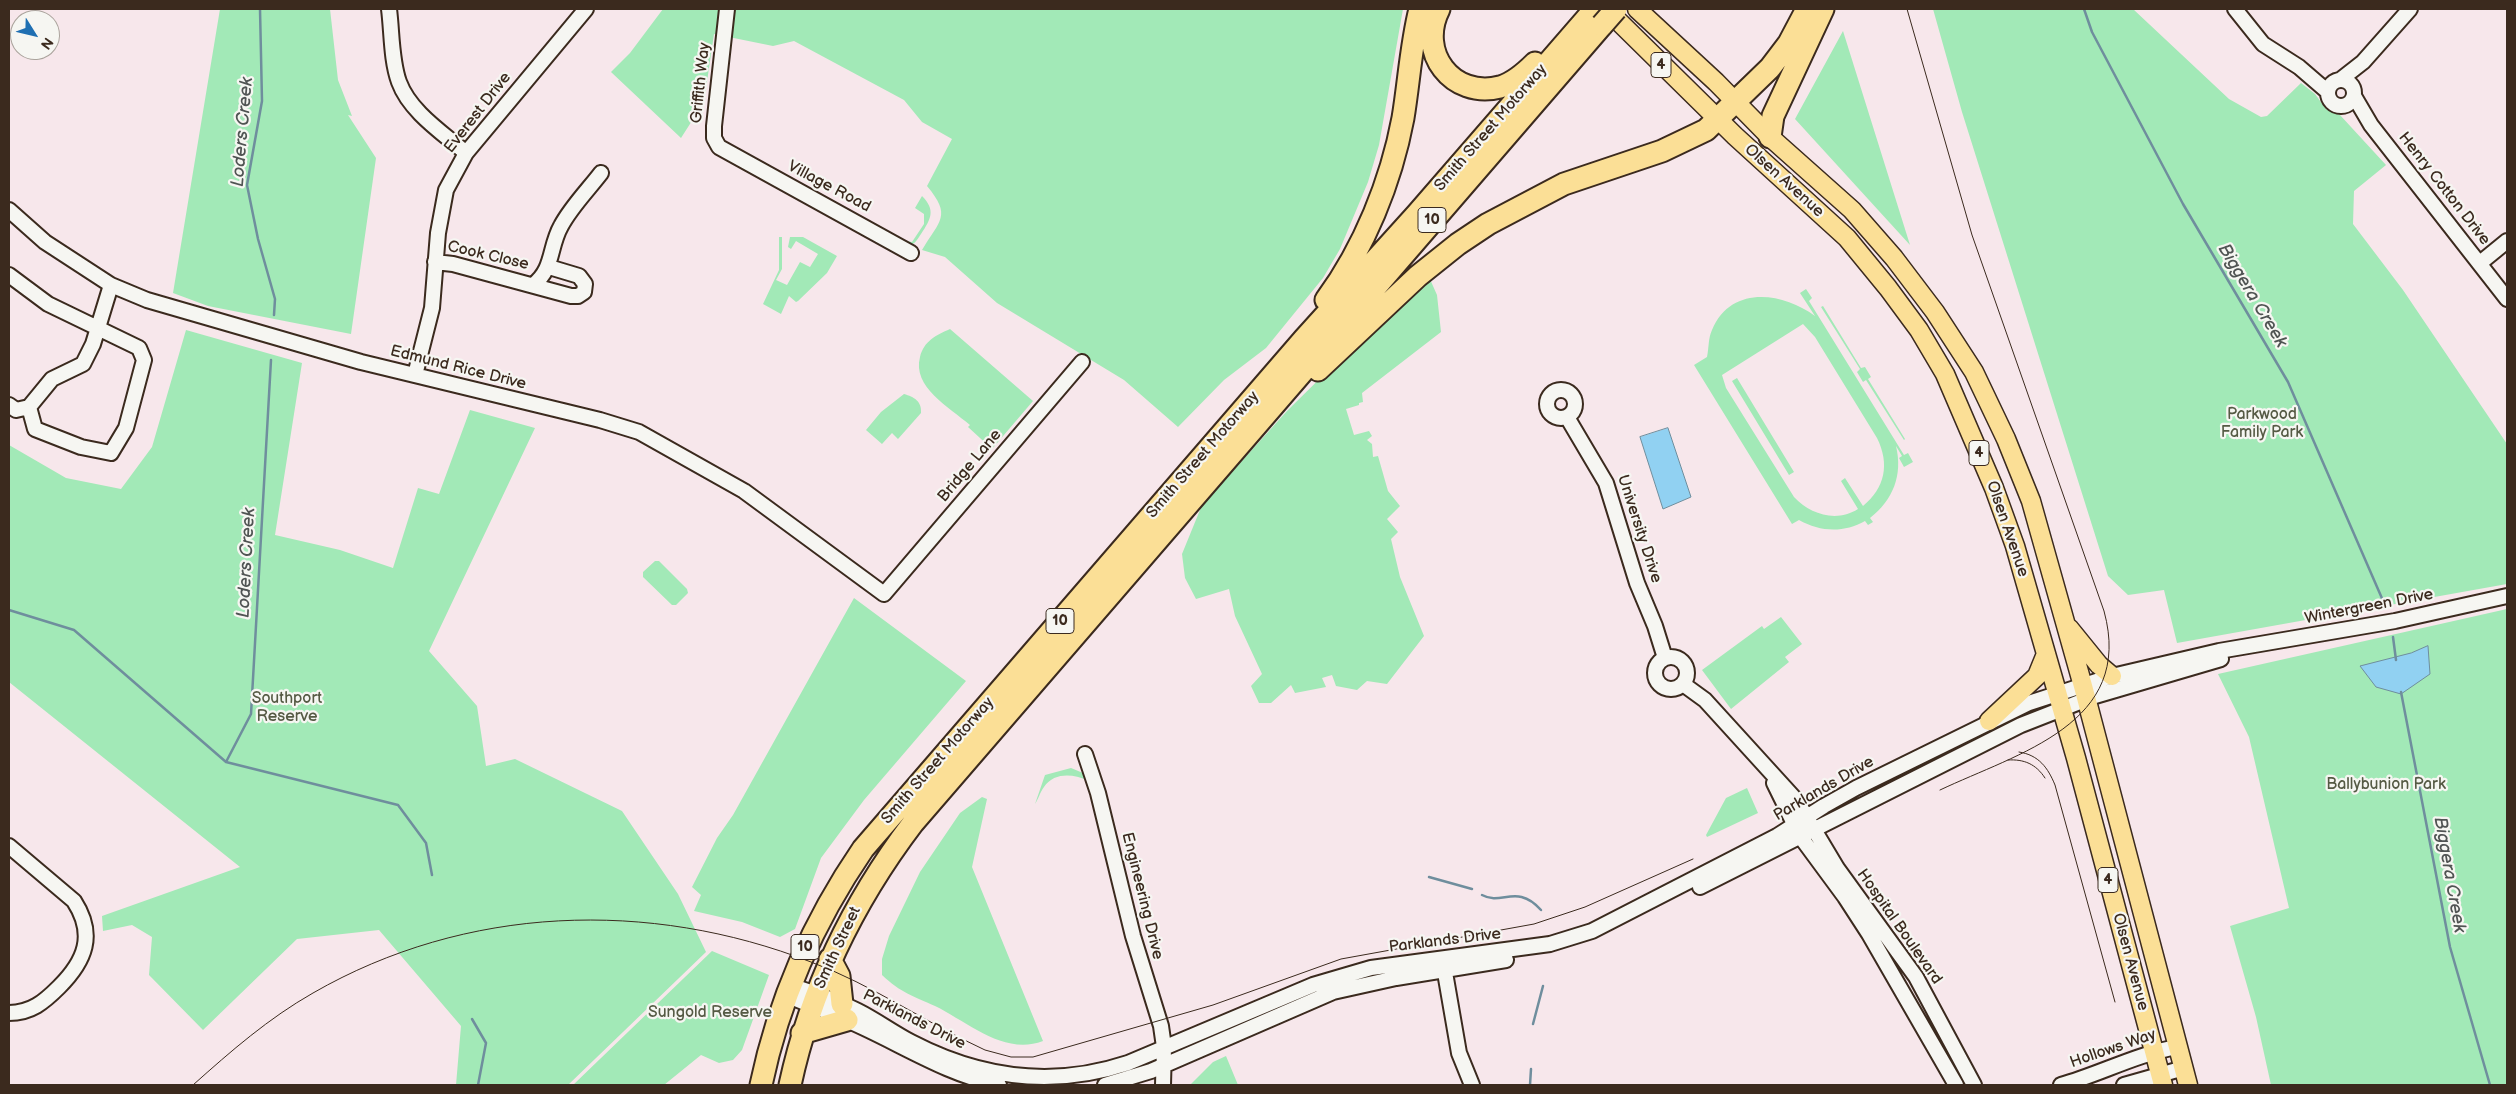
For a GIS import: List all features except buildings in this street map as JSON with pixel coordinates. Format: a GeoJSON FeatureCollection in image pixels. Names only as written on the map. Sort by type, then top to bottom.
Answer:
{"type":"FeatureCollection","features":[{"type":"Feature","properties":{"kind":"highway"},"geometry":{"type":"LineString","coordinates":[[1304,339],[1312,320],[1347,268],[1378,202],[1402,119],[1420,9]]}},
{"type":"Feature","properties":{"kind":"highway"},"geometry":{"type":"LineString","coordinates":[[1439,9],[1435,18],[1431,39],[1436,58],[1455,80],[1481,88],[1502,86],[1521,76],[1574,21],[1602,13]]}},
{"type":"Feature","properties":{"kind":"highway"},"geometry":{"type":"LineString","coordinates":[[1264,418],[1299,389],[1418,276],[1458,244],[1488,224],[1572,180],[1682,144],[1706,130],[1736,103],[1780,57],[1806,9]]}},
{"type":"Feature","properties":{"kind":"highway"},"geometry":{"type":"LineString","coordinates":[[1770,137],[1773,116],[1823,9]]}},
{"type":"Feature","properties":{"kind":"highway","name":"Smith Street Motorway"},"geometry":{"type":"LineString","coordinates":[[824,910],[852,864],[886,820],[1304,339],[1602,13]]}},
{"type":"Feature","properties":{"kind":"highway","name":"Smith Street Motorway"},"geometry":{"type":"LineString","coordinates":[[913,823],[1264,418],[1602,13]]}},
{"type":"Feature","properties":{"kind":"highway","name":"Smith Street"},"geometry":{"type":"LineString","coordinates":[[790,1085],[802,1033],[830,959],[869,886],[913,823]]}},
{"type":"Feature","properties":{"kind":"highway","name":"Smith Street"},"geometry":{"type":"LineString","coordinates":[[761,1085],[775,1026],[804,949],[824,910]]}},
{"type":"Feature","properties":{"kind":"highway"},"geometry":{"type":"LineString","coordinates":[[802,1033],[844,1012],[838,976],[830,959]]}},
{"type":"Feature","properties":{"kind":"main road","name":"Olsen Avenue"},"geometry":{"type":"LineString","coordinates":[[1637,9],[1770,137],[1852,210],[1894,258],[1935,312],[1974,372],[2006,439],[2030,501],[2067,625],[2073,656],[2085,692],[2186,1077]]}},
{"type":"Feature","properties":{"kind":"main road","name":"Olsen Avenue"},"geometry":{"type":"LineString","coordinates":[[1602,13],[1847,238],[1919,330],[1945,374],[1994,488],[2015,546],[2060,702],[2162,1080]]}},
{"type":"Feature","properties":{"kind":"main road"},"geometry":{"type":"LineString","coordinates":[[2067,625],[2099,665],[2112,676]]}},
{"type":"Feature","properties":{"kind":"main road"},"geometry":{"type":"LineString","coordinates":[[1990,721],[2037,676],[2046,654]]}},
{"type":"Feature","properties":{"kind":"street"},"geometry":{"type":"LineString","coordinates":[[389,9],[396,72],[404,93],[421,113],[466,153]]}},
{"type":"Feature","properties":{"kind":"street","name":"Everest Drive"},"geometry":{"type":"LineString","coordinates":[[415,375],[432,308],[438,233],[446,190],[466,153],[586,9]]}},
{"type":"Feature","properties":{"kind":"street","name":"Griffith Way"},"geometry":{"type":"LineString","coordinates":[[727,9],[714,138],[719,147],[729,153]]}},
{"type":"Feature","properties":{"kind":"street","name":"Henry Cotton Drive"},"geometry":{"type":"LineString","coordinates":[[2236,9],[2263,44],[2299,67],[2343,90],[2507,299]]}},
{"type":"Feature","properties":{"kind":"street"},"geometry":{"type":"LineString","coordinates":[[2343,90],[2350,74],[2410,9]]}},
{"type":"Feature","properties":{"kind":"street","name":"Village Road"},"geometry":{"type":"LineString","coordinates":[[729,153],[911,253]]}},
{"type":"Feature","properties":{"kind":"street","name":"Cook Close"},"geometry":{"type":"LineString","coordinates":[[533,285],[546,273],[549,267],[562,224],[601,173]]}},
{"type":"Feature","properties":{"kind":"street","name":"Edmund Rice Drive"},"geometry":{"type":"LineString","coordinates":[[9,210],[45,242],[111,285],[147,300],[361,362],[600,420],[639,432],[744,491],[884,594]]}},
{"type":"Feature","properties":{"kind":"street"},"geometry":{"type":"LineString","coordinates":[[2480,263],[2507,241]]}},
{"type":"Feature","properties":{"kind":"street","name":"Cook Close"},"geometry":{"type":"LineString","coordinates":[[435,262],[453,264],[575,297],[584,292],[585,284],[581,278],[549,267]]}},
{"type":"Feature","properties":{"kind":"street"},"geometry":{"type":"LineString","coordinates":[[9,275],[48,304],[139,348],[144,360],[126,428],[111,453],[81,448],[36,430],[29,407]]}},
{"type":"Feature","properties":{"kind":"street"},"geometry":{"type":"LineString","coordinates":[[9,405],[16,410],[29,407],[52,379],[83,364],[93,344],[111,285]]}},
{"type":"Feature","properties":{"kind":"street","name":"Bridge Lane"},"geometry":{"type":"LineString","coordinates":[[884,594],[1082,362]]}},
{"type":"Feature","properties":{"kind":"street","name":"University Drive"},"geometry":{"type":"LineString","coordinates":[[1567,417],[1599,467],[1606,483],[1637,583],[1655,626],[1665,658]]}},
{"type":"Feature","properties":{"kind":"street","name":"Wintergreen Drive"},"geometry":{"type":"LineString","coordinates":[[2085,692],[2112,676],[2219,651],[2272,643],[2472,605],[2507,596]]}},
{"type":"Feature","properties":{"kind":"street","name":"Wintergreen Drive"},"geometry":{"type":"LineString","coordinates":[[2472,605],[2507,603]]}},
{"type":"Feature","properties":{"kind":"street","name":"Wintergreen Drive"},"geometry":{"type":"LineString","coordinates":[[2085,692],[2272,643]]}},
{"type":"Feature","properties":{"kind":"street"},"geometry":{"type":"LineString","coordinates":[[1676,657],[1684,664],[1687,674],[1683,684],[1669,689],[1656,680],[1655,670],[1665,658],[1676,657]]}},
{"type":"Feature","properties":{"kind":"street"},"geometry":{"type":"LineString","coordinates":[[1683,684],[1704,700],[1797,801],[1810,823]]}},
{"type":"Feature","properties":{"kind":"street","name":"Parklands Drive"},"geometry":{"type":"LineString","coordinates":[[1810,823],[2004,733],[2060,702],[2085,692]]}},
{"type":"Feature","properties":{"kind":"street","name":"Parklands Drive"},"geometry":{"type":"LineString","coordinates":[[1105,1085],[1164,1064],[1333,992],[1396,978],[1444,964],[1550,944],[1592,931],[1797,831],[1856,788],[1990,721],[2029,703],[2060,702]]}},
{"type":"Feature","properties":{"kind":"street","name":"Engineering Drive"},"geometry":{"type":"LineString","coordinates":[[1085,754],[1098,793],[1133,936],[1158,1015],[1164,1047],[1163,1085]]}},
{"type":"Feature","properties":{"kind":"street"},"geometry":{"type":"LineString","coordinates":[[1763,766],[1780,793],[1797,831]]}},
{"type":"Feature","properties":{"kind":"street","name":"Hospital Boulevard"},"geometry":{"type":"LineString","coordinates":[[1810,823],[1837,868],[1918,982],[1974,1085]]}},
{"type":"Feature","properties":{"kind":"street","name":"Hospital Boulevard"},"geometry":{"type":"LineString","coordinates":[[1797,831],[1846,897],[1956,1085]]}},
{"type":"Feature","properties":{"kind":"street"},"geometry":{"type":"LineString","coordinates":[[9,846],[74,901],[80,910],[86,930],[81,960],[67,979],[43,1002],[21,1013],[9,1013]]}},
{"type":"Feature","properties":{"kind":"street"},"geometry":{"type":"LineString","coordinates":[[1444,964],[1459,1053],[1472,1085]]}},
{"type":"Feature","properties":{"kind":"street","name":"Parklands Drive"},"geometry":{"type":"LineString","coordinates":[[788,990],[844,1012],[996,1081],[1051,1078],[1098,1072],[1128,1063],[1328,980],[1371,968],[1444,964]]}},
{"type":"Feature","properties":{"kind":"street"},"geometry":{"type":"LineString","coordinates":[[1902,991],[1918,982]]}},
{"type":"Feature","properties":{"kind":"street","name":"Hollows Way"},"geometry":{"type":"LineString","coordinates":[[2061,1085],[2101,1072],[2154,1051],[2177,1047]]}},
{"type":"Feature","properties":{"kind":"street"},"geometry":{"type":"LineString","coordinates":[[2124,1085],[2186,1077]]}},
{"type":"Feature","properties":{"kind":"green space"},"geometry":{"type":"Polygon","coordinates":[[[220,9],[330,9],[338,80],[352,116],[348,115],[376,158],[351,334],[208,306],[173,293],[220,9]]]}},
{"type":"Feature","properties":{"kind":"green space"},"geometry":{"type":"Polygon","coordinates":[[[663,9],[1403,9],[1379,145],[1368,182],[1340,249],[1323,278],[1266,348],[1224,380],[1178,427],[1124,380],[997,303],[945,257],[922,250],[941,218],[939,204],[927,186],[952,139],[922,122],[904,100],[794,41],[773,46],[714,34],[704,102],[681,138],[611,72],[630,53],[663,9]]]}},
{"type":"Feature","properties":{"kind":"green space","name":"Parkwood Family Park"},"geometry":{"type":"Polygon","coordinates":[[[1933,9],[2133,9],[2229,99],[2261,117],[2267,116],[2301,83],[2315,94],[2326,109],[2340,115],[2386,165],[2354,191],[2353,224],[2403,290],[2507,444],[2507,584],[2177,643],[2164,590],[2128,595],[2108,576],[1962,112],[1933,9]]]}},
{"type":"Feature","properties":{"kind":"green space"},"geometry":{"type":"Polygon","coordinates":[[[1843,31],[1910,245],[1795,119],[1843,31]]]}},
{"type":"Feature","properties":{"kind":"green space"},"geometry":{"type":"Polygon","coordinates":[[[922,196],[929,206],[930,215],[916,242],[911,245],[900,240],[912,242],[924,224],[924,214],[915,208],[922,196]]]}},
{"type":"Feature","properties":{"kind":"green space"},"geometry":{"type":"Polygon","coordinates":[[[779,237],[782,237],[782,269],[776,280],[787,285],[800,262],[810,267],[818,254],[796,241],[791,249],[788,247],[790,237],[803,237],[837,256],[827,273],[798,301],[796,302],[789,296],[781,314],[763,304],[779,270],[779,237]]]}},
{"type":"Feature","properties":{"kind":"green space"},"geometry":{"type":"Polygon","coordinates":[[[1429,277],[1437,295],[1441,332],[1362,393],[1363,402],[1346,409],[1354,435],[1369,431],[1372,436],[1367,440],[1372,444],[1373,457],[1378,456],[1388,491],[1400,506],[1387,519],[1398,532],[1391,539],[1400,577],[1424,636],[1387,684],[1367,681],[1357,690],[1336,686],[1332,675],[1322,678],[1326,687],[1295,693],[1291,685],[1271,703],[1259,703],[1251,686],[1262,674],[1235,616],[1229,589],[1196,599],[1185,578],[1182,554],[1202,505],[1287,411],[1379,320],[1429,277]]]}},
{"type":"Feature","properties":{"kind":"green space"},"geometry":{"type":"Polygon","coordinates":[[[1806,289],[1812,298],[1809,301],[1904,455],[1908,453],[1913,462],[1904,467],[1899,458],[1902,456],[1896,446],[1898,467],[1894,486],[1885,503],[1870,518],[1873,522],[1868,525],[1865,521],[1849,528],[1832,530],[1815,527],[1799,520],[1792,524],[1694,365],[1707,357],[1712,330],[1721,315],[1731,305],[1744,299],[1758,297],[1773,298],[1802,308],[1815,316],[1800,293],[1806,289]],[[1803,324],[1722,375],[1726,388],[1794,497],[1815,512],[1832,516],[1841,515],[1858,509],[1841,481],[1845,478],[1863,506],[1881,483],[1884,466],[1883,457],[1877,438],[1815,337],[1803,324]]]}},
{"type":"Feature","properties":{"kind":"green space"},"geometry":{"type":"Polygon","coordinates":[[[1823,306],[1861,368],[1865,367],[1871,377],[1868,379],[1904,440],[1866,380],[1863,382],[1857,372],[1860,369],[1821,307],[1823,306]]]}},
{"type":"Feature","properties":{"kind":"green space"},"geometry":{"type":"Polygon","coordinates":[[[950,329],[1033,401],[992,449],[968,427],[970,425],[934,396],[921,378],[919,368],[920,357],[924,347],[935,336],[950,329]]]}},
{"type":"Feature","properties":{"kind":"green space","name":"Southport Reserve"},"geometry":{"type":"Polygon","coordinates":[[[186,330],[302,363],[275,535],[340,550],[393,568],[418,488],[439,494],[470,410],[535,428],[429,651],[477,706],[486,766],[515,759],[622,811],[678,894],[706,952],[568,1085],[456,1085],[461,1026],[379,930],[297,939],[203,1030],[149,975],[152,937],[132,925],[103,931],[102,916],[240,867],[9,682],[9,445],[66,478],[121,489],[152,447],[186,330]]]}},
{"type":"Feature","properties":{"kind":"green space"},"geometry":{"type":"Polygon","coordinates":[[[1737,378],[1794,472],[1789,475],[1732,381],[1737,378]]]}},
{"type":"Feature","properties":{"kind":"green space"},"geometry":{"type":"Polygon","coordinates":[[[904,394],[917,400],[921,413],[898,439],[892,433],[882,444],[866,430],[881,412],[904,394]]]}},
{"type":"Feature","properties":{"kind":"green space"},"geometry":{"type":"Polygon","coordinates":[[[655,561],[659,561],[687,589],[688,593],[676,605],[672,605],[643,577],[643,572],[655,561]]]}},
{"type":"Feature","properties":{"kind":"green space"},"geometry":{"type":"Polygon","coordinates":[[[854,598],[966,681],[864,800],[821,858],[795,929],[780,937],[742,922],[694,911],[701,895],[692,887],[717,838],[733,815],[854,598]]]}},
{"type":"Feature","properties":{"kind":"green space","name":"Ballybunion Park"},"geometry":{"type":"Polygon","coordinates":[[[2507,609],[2507,1085],[2271,1085],[2256,1017],[2230,926],[2289,908],[2249,737],[2218,674],[2507,609]]]}},
{"type":"Feature","properties":{"kind":"green space"},"geometry":{"type":"Polygon","coordinates":[[[1781,617],[1802,644],[1785,657],[1789,662],[1731,709],[1702,670],[1762,626],[1764,629],[1781,617]]]}},
{"type":"Feature","properties":{"kind":"green space"},"geometry":{"type":"Polygon","coordinates":[[[1071,768],[1083,773],[1087,780],[1076,776],[1064,776],[1053,779],[1041,791],[1035,804],[1045,775],[1071,768]]]}},
{"type":"Feature","properties":{"kind":"green space"},"geometry":{"type":"Polygon","coordinates":[[[1747,788],[1758,813],[1707,837],[1706,835],[1726,798],[1747,788]]]}},
{"type":"Feature","properties":{"kind":"green space"},"geometry":{"type":"Polygon","coordinates":[[[982,797],[987,799],[972,867],[1043,1041],[1029,1044],[1014,1044],[1000,1041],[901,990],[882,975],[882,959],[889,936],[920,872],[960,813],[982,797]]]}},
{"type":"Feature","properties":{"kind":"green space","name":"Sungold Reserve"},"geometry":{"type":"Polygon","coordinates":[[[712,951],[769,975],[742,1050],[733,1060],[719,1063],[701,1055],[664,1085],[573,1085],[712,951]]]}},
{"type":"Feature","properties":{"kind":"green space"},"geometry":{"type":"Polygon","coordinates":[[[1226,1056],[1238,1085],[1190,1085],[1213,1062],[1226,1056]]]}},
{"type":"Feature","properties":{"kind":"water"},"geometry":{"type":"Polygon","coordinates":[[[1668,428],[1691,497],[1663,509],[1640,437],[1668,428]]]}},
{"type":"Feature","properties":{"kind":"water"},"geometry":{"type":"Polygon","coordinates":[[[2428,646],[2430,674],[2401,694],[2376,687],[2360,666],[2411,653],[2428,646]]]}},
{"type":"Feature","properties":{"kind":"waterway","name":"Loders Creek"},"geometry":{"type":"LineString","coordinates":[[260,9],[262,101],[247,185],[258,239],[275,299],[274,315]]}},
{"type":"Feature","properties":{"kind":"waterway","name":"Biggera Creek"},"geometry":{"type":"LineString","coordinates":[[2084,9],[2092,32],[2183,204],[2288,382],[2384,603]]}},
{"type":"Feature","properties":{"kind":"waterway","name":"Loders Creek"},"geometry":{"type":"LineString","coordinates":[[226,762],[251,714],[271,360]]}},
{"type":"Feature","properties":{"kind":"waterway","name":"Loders Creek"},"geometry":{"type":"LineString","coordinates":[[9,610],[74,630],[226,762],[398,805],[426,843],[432,875]]}},
{"type":"Feature","properties":{"kind":"waterway","name":"Biggera Creek"},"geometry":{"type":"LineString","coordinates":[[2393,637],[2396,660]]}},
{"type":"Feature","properties":{"kind":"waterway","name":"Biggera Creek"},"geometry":{"type":"LineString","coordinates":[[2401,692],[2450,947],[2490,1085]]}},
{"type":"Feature","properties":{"kind":"waterway"},"geometry":{"type":"LineString","coordinates":[[1429,877],[1472,889]]}},
{"type":"Feature","properties":{"kind":"waterway"},"geometry":{"type":"LineString","coordinates":[[1482,895],[1489,898],[1517,896],[1532,902],[1541,910]]}},
{"type":"Feature","properties":{"kind":"waterway"},"geometry":{"type":"LineString","coordinates":[[1533,1024],[1543,986]]}},
{"type":"Feature","properties":{"kind":"waterway","name":"Loders Creek"},"geometry":{"type":"LineString","coordinates":[[472,1019],[486,1043],[478,1085]]}},
{"type":"Feature","properties":{"kind":"waterway"},"geometry":{"type":"LineString","coordinates":[[1530,1085],[1531,1069]]}},
{"type":"Feature","properties":{"kind":"tram line"},"geometry":{"type":"LineString","coordinates":[[1907,9],[1972,235],[2104,611],[2109,650],[2102,681],[2086,708],[2063,729],[2034,747],[1940,790]]}},
{"type":"Feature","properties":{"kind":"tram line"},"geometry":{"type":"LineString","coordinates":[[2019,752],[2032,756],[2042,763],[2055,785],[2115,1002]]}},
{"type":"Feature","properties":{"kind":"tram line"},"geometry":{"type":"LineString","coordinates":[[2008,760],[2019,760],[2029,763],[2038,769],[2045,778]]}},
{"type":"Feature","properties":{"kind":"tram line"},"geometry":{"type":"LineString","coordinates":[[193,1085],[266,1024],[313,993],[372,964],[433,942],[495,928],[559,921],[623,921],[686,928],[749,942],[834,971],[985,1050],[1011,1057],[1033,1057],[1213,1005],[1341,959],[1534,924],[1585,907],[1693,859]]}}]}
